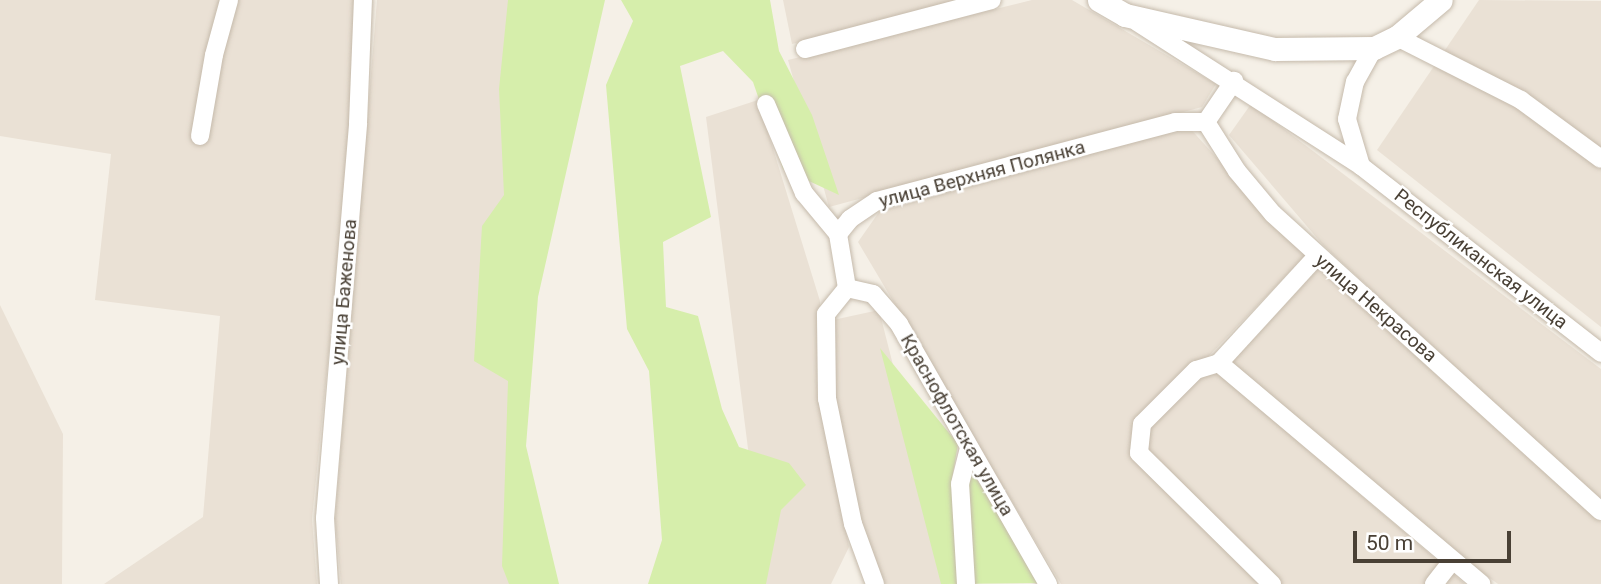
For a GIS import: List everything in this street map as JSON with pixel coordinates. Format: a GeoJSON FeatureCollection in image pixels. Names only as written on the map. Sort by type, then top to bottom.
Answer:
{"type":"FeatureCollection","features":[{"type":"Feature","properties":{"kind":"street"},"geometry":{"type":"LineString","coordinates":[[200,136],[214,55],[229,0]]}},
{"type":"Feature","properties":{"kind":"street","name":"улица Баженова"},"geometry":{"type":"LineString","coordinates":[[329,584],[325,518],[358,123],[363,0]]}},
{"type":"Feature","properties":{"kind":"street"},"geometry":{"type":"LineString","coordinates":[[805,49],[992,0]]}},
{"type":"Feature","properties":{"kind":"street"},"geometry":{"type":"LineString","coordinates":[[1099,0],[1125,15],[1275,49],[1374,48],[1396,37],[1441,0]]}},
{"type":"Feature","properties":{"kind":"street","name":"Республиканская улица"},"geometry":{"type":"LineString","coordinates":[[1125,15],[1234,81],[1361,166],[1601,353]]}},
{"type":"Feature","properties":{"kind":"street"},"geometry":{"type":"LineString","coordinates":[[1396,37],[1521,100],[1601,159]]}},
{"type":"Feature","properties":{"kind":"street"},"geometry":{"type":"LineString","coordinates":[[1361,166],[1348,119],[1355,82],[1374,48]]}},
{"type":"Feature","properties":{"kind":"street"},"geometry":{"type":"LineString","coordinates":[[1206,122],[1234,81]]}},
{"type":"Feature","properties":{"kind":"street"},"geometry":{"type":"LineString","coordinates":[[766,104],[804,193],[838,234],[847,288],[826,314],[827,399],[853,524],[875,584]]}},
{"type":"Feature","properties":{"kind":"street","name":"улица Верхняя Полянка"},"geometry":{"type":"LineString","coordinates":[[838,234],[850,219],[877,201],[1175,122],[1206,122]]}},
{"type":"Feature","properties":{"kind":"street","name":"улица Некрасова"},"geometry":{"type":"LineString","coordinates":[[1206,122],[1237,172],[1317,256],[1517,431],[1601,511]]}},
{"type":"Feature","properties":{"kind":"street"},"geometry":{"type":"LineString","coordinates":[[1272,584],[1139,453],[1142,424],[1196,370],[1219,363],[1317,256]]}},
{"type":"Feature","properties":{"kind":"street","name":"Краснофлотская улица"},"geometry":{"type":"LineString","coordinates":[[847,288],[873,294],[899,324],[1048,584]]}},
{"type":"Feature","properties":{"kind":"street"},"geometry":{"type":"LineString","coordinates":[[1219,363],[1451,562],[1481,584]]}},
{"type":"Feature","properties":{"kind":"street"},"geometry":{"type":"LineString","coordinates":[[966,584],[960,484],[969,447]]}},
{"type":"Feature","properties":{"kind":"street"},"geometry":{"type":"LineString","coordinates":[[1434,584],[1451,562]]}},
{"type":"Feature","properties":{"kind":"shaded area"},"geometry":{"type":"Polygon","coordinates":[[[0,0],[354,0],[352,122],[312,519],[317,584],[104,584],[203,517],[220,316],[95,300],[111,154],[0,136],[0,0]]]}},
{"type":"Feature","properties":{"kind":"shaded area"},"geometry":{"type":"Polygon","coordinates":[[[377,0],[525,0],[515,584],[341,584],[335,519],[377,0]]]}},
{"type":"Feature","properties":{"kind":"shaded area"},"geometry":{"type":"Polygon","coordinates":[[[783,0],[969,0],[792,44],[783,0]]]}},
{"type":"Feature","properties":{"kind":"shaded area"},"geometry":{"type":"Polygon","coordinates":[[[1032,0],[1072,0],[1216,84],[1202,107],[829,207],[788,60],[1032,0]]]}},
{"type":"Feature","properties":{"kind":"shaded area"},"geometry":{"type":"Polygon","coordinates":[[[1479,0],[1601,1],[1601,327],[1377,150],[1479,0]]]}},
{"type":"Feature","properties":{"kind":"shaded area"},"geometry":{"type":"Polygon","coordinates":[[[758,100],[820,301],[821,399],[849,547],[831,584],[749,584],[763,567],[706,117],[758,100]]]}},
{"type":"Feature","properties":{"kind":"shaded area"},"geometry":{"type":"Polygon","coordinates":[[[1251,104],[1601,369],[1601,501],[1323,245],[1229,135],[1251,104]]]}},
{"type":"Feature","properties":{"kind":"shaded area"},"geometry":{"type":"Polygon","coordinates":[[[1187,125],[1305,256],[1204,361],[1465,584],[1061,584],[858,242],[879,212],[1187,125]]]}},
{"type":"Feature","properties":{"kind":"shaded area"},"geometry":{"type":"Polygon","coordinates":[[[1318,269],[1601,522],[1601,584],[1498,584],[1444,545],[1230,364],[1318,269]]]}},
{"type":"Feature","properties":{"kind":"shaded area"},"geometry":{"type":"Polygon","coordinates":[[[0,305],[63,434],[62,584],[0,584],[0,305]]]}},
{"type":"Feature","properties":{"kind":"shaded area"},"geometry":{"type":"Polygon","coordinates":[[[879,310],[949,584],[885,584],[860,517],[834,396],[833,320],[879,310]]]}},
{"type":"Feature","properties":{"kind":"green space"},"geometry":{"type":"Polygon","coordinates":[[[508,0],[605,0],[538,297],[526,446],[559,584],[509,584],[502,566],[508,381],[474,361],[482,226],[504,195],[499,89],[508,0]]]}},
{"type":"Feature","properties":{"kind":"green space"},"geometry":{"type":"Polygon","coordinates":[[[621,0],[770,0],[779,51],[812,115],[839,195],[783,169],[753,82],[723,51],[680,66],[711,217],[663,242],[666,307],[698,316],[722,409],[739,447],[789,463],[806,485],[781,510],[766,584],[648,584],[662,540],[649,371],[627,329],[606,85],[633,21],[621,0]]]}},
{"type":"Feature","properties":{"kind":"green space"},"geometry":{"type":"Polygon","coordinates":[[[880,348],[958,444],[951,485],[973,473],[1039,583],[941,584],[880,348]]]}}]}
